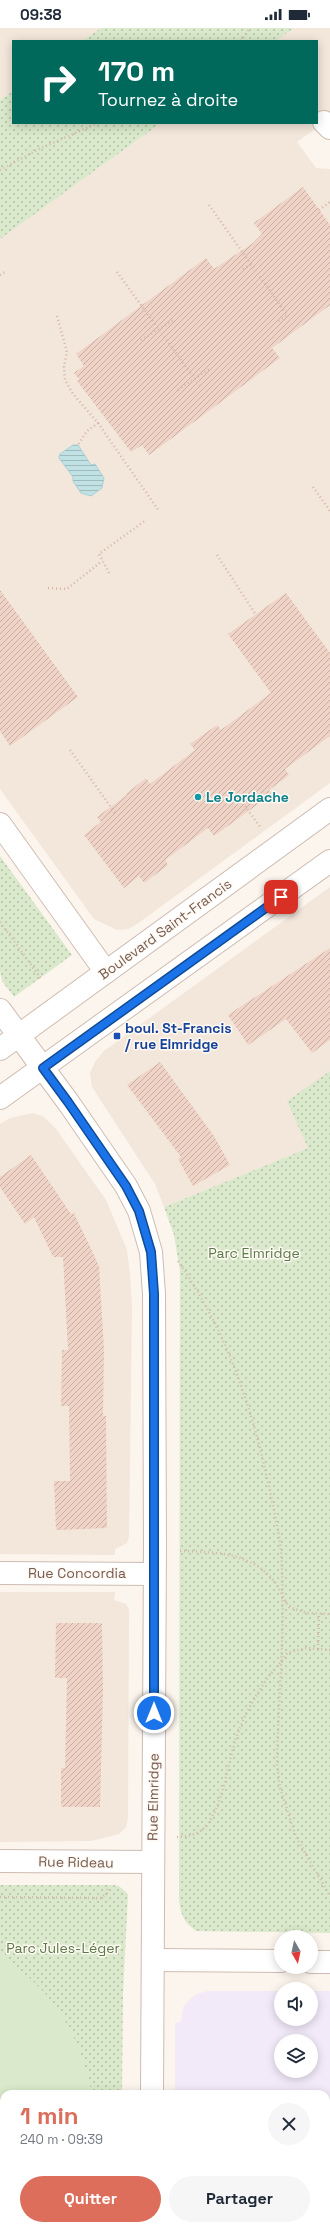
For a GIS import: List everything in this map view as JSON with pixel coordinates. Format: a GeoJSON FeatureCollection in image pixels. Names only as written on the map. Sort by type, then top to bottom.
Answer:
{"type":"FeatureCollection","features":[{"type":"Feature","properties":{"kind":"street","name":"Boulevard Saint-Francis"},"geometry":{"type":"LineString","coordinates":[[0,1049],[330,809]]}},
{"type":"Feature","properties":{"kind":"street"},"geometry":{"type":"LineString","coordinates":[[0,824],[106,972]]}},
{"type":"Feature","properties":{"kind":"street"},"geometry":{"type":"LineString","coordinates":[[0,1098],[330,862]]}},
{"type":"Feature","properties":{"kind":"street","name":"Rue Elmridge"},"geometry":{"type":"LineString","coordinates":[[0,1010],[68,1102],[126,1186],[139,1211],[151,1252],[154,1294],[152,2090]]}},
{"type":"Feature","properties":{"kind":"street","name":"Rue Concordia"},"geometry":{"type":"LineString","coordinates":[[0,1573],[154,1574]]}},
{"type":"Feature","properties":{"kind":"street","name":"Rue Rideau"},"geometry":{"type":"LineString","coordinates":[[0,1861],[153,1862]]}},
{"type":"Feature","properties":{"kind":"street"},"geometry":{"type":"LineString","coordinates":[[153,1960],[274,1961]]}},
{"type":"Feature","properties":{"kind":"street"},"geometry":{"type":"LineString","coordinates":[[318,1962],[330,1962]]}},
{"type":"Feature","properties":{"kind":"path"},"geometry":{"type":"LineString","coordinates":[[242,40],[250,28]]}},
{"type":"Feature","properties":{"kind":"path"},"geometry":{"type":"LineString","coordinates":[[0,170],[38,149],[96,124]]}},
{"type":"Feature","properties":{"kind":"path"},"geometry":{"type":"LineString","coordinates":[[319,210],[330,202]]}},
{"type":"Feature","properties":{"kind":"path"},"geometry":{"type":"LineString","coordinates":[[209,205],[287,315],[278,322]]}},
{"type":"Feature","properties":{"kind":"path"},"geometry":{"type":"LineString","coordinates":[[243,269],[251,265]]}},
{"type":"Feature","properties":{"kind":"path"},"geometry":{"type":"LineString","coordinates":[[0,275],[5,272]]}},
{"type":"Feature","properties":{"kind":"path"},"geometry":{"type":"LineString","coordinates":[[117,272],[200,386]]}},
{"type":"Feature","properties":{"kind":"path"},"geometry":{"type":"LineString","coordinates":[[57,316],[67,352],[64,367],[65,380],[74,394],[112,442],[159,511]]}},
{"type":"Feature","properties":{"kind":"path"},"geometry":{"type":"LineString","coordinates":[[141,340],[175,319]]}},
{"type":"Feature","properties":{"kind":"path"},"geometry":{"type":"LineString","coordinates":[[178,390],[211,368]]}},
{"type":"Feature","properties":{"kind":"path"},"geometry":{"type":"LineString","coordinates":[[78,445],[87,431],[98,423]]}},
{"type":"Feature","properties":{"kind":"path"},"geometry":{"type":"LineString","coordinates":[[313,487],[330,511]]}},
{"type":"Feature","properties":{"kind":"path"},"geometry":{"type":"LineString","coordinates":[[109,573],[99,554],[146,520]]}},
{"type":"Feature","properties":{"kind":"path"},"geometry":{"type":"LineString","coordinates":[[217,555],[256,615]]}},
{"type":"Feature","properties":{"kind":"path"},"geometry":{"type":"LineString","coordinates":[[48,588],[67,589],[102,561]]}},
{"type":"Feature","properties":{"kind":"path"},"geometry":{"type":"LineString","coordinates":[[70,750],[115,813]]}},
{"type":"Feature","properties":{"kind":"path"},"geometry":{"type":"LineString","coordinates":[[245,806],[265,835]]}},
{"type":"Feature","properties":{"kind":"path"},"geometry":{"type":"LineString","coordinates":[[0,922],[42,980]]}},
{"type":"Feature","properties":{"kind":"path"},"geometry":{"type":"LineString","coordinates":[[174,1255],[206,1305],[246,1395],[275,1515],[281,1552],[283,1596],[277,1765],[280,1788],[296,1838],[330,1896]]}},
{"type":"Feature","properties":{"kind":"path"},"geometry":{"type":"LineString","coordinates":[[176,1551],[213,1551],[229,1553],[244,1559],[275,1582],[289,1607],[295,1610],[330,1614]]}},
{"type":"Feature","properties":{"kind":"path"},"geometry":{"type":"LineString","coordinates":[[318,1649],[319,1613]]}},
{"type":"Feature","properties":{"kind":"path"},"geometry":{"type":"LineString","coordinates":[[175,1837],[196,1834],[207,1825],[218,1804],[237,1734],[267,1678],[280,1665],[287,1653],[301,1649],[330,1650]]}},
{"type":"Feature","properties":{"kind":"path"},"geometry":{"type":"LineString","coordinates":[[0,1897],[101,1898],[107,1893],[109,1882]]}},
{"type":"Feature","properties":{"kind":"shaded area"},"geometry":{"type":"Polygon","coordinates":[[[0,28],[101,28],[83,40],[12,40],[12,92],[0,100],[0,28]]]}},
{"type":"Feature","properties":{"kind":"shaded area"},"geometry":{"type":"Polygon","coordinates":[[[294,28],[330,28],[330,118],[297,142],[316,168],[330,169],[330,783],[137,924],[128,929],[117,930],[94,919],[0,789],[0,239],[160,124],[318,124],[318,40],[277,40],[294,28]]]}},
{"type":"Feature","properties":{"kind":"shaded area"},"geometry":{"type":"Polygon","coordinates":[[[330,887],[330,1071],[288,1101],[308,1148],[164,1207],[155,1184],[92,1087],[90,1073],[95,1062],[104,1051],[330,887]]]}},
{"type":"Feature","properties":{"kind":"shaded area"},"geometry":{"type":"Polygon","coordinates":[[[33,1113],[44,1117],[56,1129],[106,1200],[127,1250],[132,1307],[129,1536],[127,1543],[115,1549],[115,1555],[0,1554],[0,1124],[10,1118],[33,1113]]]}},
{"type":"Feature","properties":{"kind":"shaded area"},"geometry":{"type":"Polygon","coordinates":[[[0,1592],[115,1592],[114,1600],[126,1604],[129,1610],[128,1818],[126,1827],[119,1834],[91,1841],[0,1842],[0,1592]]]}},
{"type":"Feature","properties":{"kind":"shaded area"},"geometry":{"type":"Polygon","coordinates":[[[207,1991],[274,1991],[274,2026],[318,2026],[318,1991],[330,1991],[330,2090],[175,2090],[175,2023],[181,2022],[183,2007],[197,1994],[207,1991]]]}},
{"type":"Feature","properties":{"kind":"green space"},"geometry":{"type":"Polygon","coordinates":[[[101,28],[294,28],[277,40],[83,40],[101,28]]]}},
{"type":"Feature","properties":{"kind":"green space"},"geometry":{"type":"Polygon","coordinates":[[[12,92],[12,124],[160,124],[0,239],[0,100],[12,92]]]}},
{"type":"Feature","properties":{"kind":"green space"},"geometry":{"type":"Polygon","coordinates":[[[0,856],[72,955],[14,997],[2,981],[0,971],[0,856]]]}},
{"type":"Feature","properties":{"kind":"green space","name":"Parc Elmridge"},"geometry":{"type":"Polygon","coordinates":[[[330,1071],[330,1933],[318,1933],[318,1930],[274,1930],[274,1932],[196,1931],[185,1921],[180,1908],[179,1898],[180,1271],[174,1235],[164,1207],[308,1148],[287,1101],[330,1071]]]}},
{"type":"Feature","properties":{"kind":"green space","name":"Parc Jules-Léger"},"geometry":{"type":"Polygon","coordinates":[[[0,1885],[119,1886],[128,1894],[123,1993],[122,2090],[0,2090],[0,1885]]]}},
{"type":"Feature","properties":{"kind":"green space"},"geometry":{"type":"Polygon","coordinates":[[[0,1955],[19,1969],[35,1984],[61,2014],[71,2031],[79,2050],[91,2090],[0,2090],[0,1955]]]}},
{"type":"Feature","properties":{"kind":"water"},"geometry":{"type":"Polygon","coordinates":[[[73,445],[78,445],[91,465],[95,464],[104,478],[102,488],[91,496],[81,493],[73,481],[73,477],[59,458],[60,454],[73,445]]]}},
{"type":"Feature","properties":{"kind":"building"},"geometry":{"type":"Polygon","coordinates":[[[303,187],[330,225],[330,305],[272,348],[280,358],[198,419],[149,455],[142,445],[131,452],[77,381],[79,379],[74,373],[84,366],[76,354],[206,258],[214,269],[253,243],[262,234],[254,223],[303,187]]]}},
{"type":"Feature","properties":{"kind":"building"},"geometry":{"type":"Polygon","coordinates":[[[0,590],[78,697],[10,746],[0,731],[0,590]]]}},
{"type":"Feature","properties":{"kind":"building"},"geometry":{"type":"Polygon","coordinates":[[[286,593],[330,653],[330,736],[285,769],[289,775],[269,790],[272,794],[214,836],[208,828],[165,860],[168,865],[144,883],[139,876],[124,888],[84,835],[101,822],[97,817],[127,795],[126,794],[146,778],[150,784],[195,750],[190,744],[217,725],[221,730],[271,693],[228,634],[286,593]]]}},
{"type":"Feature","properties":{"kind":"building"},"geometry":{"type":"Polygon","coordinates":[[[330,948],[330,1040],[312,1053],[286,1019],[248,1045],[228,1015],[330,948]]]}},
{"type":"Feature","properties":{"kind":"building"},"geometry":{"type":"Polygon","coordinates":[[[160,1062],[214,1136],[230,1165],[193,1186],[178,1159],[181,1157],[127,1085],[160,1062]]]}},
{"type":"Feature","properties":{"kind":"building"},"geometry":{"type":"Polygon","coordinates":[[[31,1155],[71,1214],[74,1213],[99,1266],[104,1350],[103,1416],[106,1416],[107,1528],[56,1530],[54,1481],[70,1481],[69,1406],[61,1406],[62,1350],[68,1350],[63,1257],[53,1257],[34,1217],[25,1224],[0,1187],[0,1177],[31,1155]]]}},
{"type":"Feature","properties":{"kind":"building"},"geometry":{"type":"Polygon","coordinates":[[[56,1623],[102,1623],[103,1691],[100,1807],[61,1807],[61,1768],[65,1768],[67,1678],[55,1678],[56,1623]]]}},
{"type":"Feature","properties":{"kind":"place","name":"Le Jordache"},"geometry":{"type":"Point","coordinates":[198,797]}},
{"type":"Feature","properties":{"kind":"place","name":"boul. St-Francis / rue Elmridge"},"geometry":{"type":"Point","coordinates":[117,1036]}},
{"type":"Feature","properties":{"kind":"route"},"geometry":{"type":"LineString","coordinates":[[154,1713],[154,1273],[151,1252],[146,1230],[139,1211],[126,1186],[43,1068],[281,897]]}}]}
